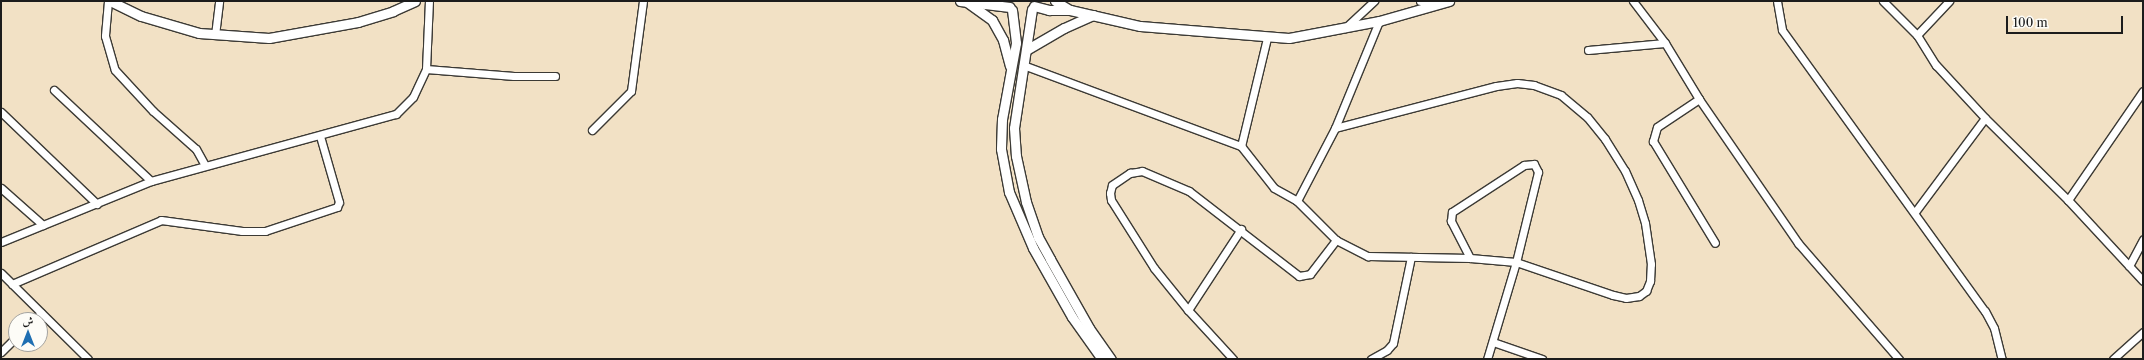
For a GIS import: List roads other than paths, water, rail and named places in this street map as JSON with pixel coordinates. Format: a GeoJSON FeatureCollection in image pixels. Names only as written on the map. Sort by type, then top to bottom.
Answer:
{"type":"FeatureCollection","features":[{"type":"Feature","properties":{"kind":"street"},"geometry":{"type":"LineString","coordinates":[[205,165],[196,149],[153,111],[115,70],[105,36],[109,1],[141,16],[215,35],[269,38],[358,22],[393,11],[415,1]]}},
{"type":"Feature","properties":{"kind":"street"},"geometry":{"type":"LineString","coordinates":[[215,35],[219,1]]}},
{"type":"Feature","properties":{"kind":"street"},"geometry":{"type":"LineString","coordinates":[[1,242],[151,181],[396,114],[413,97],[426,69],[429,1]]}},
{"type":"Feature","properties":{"kind":"street"},"geometry":{"type":"LineString","coordinates":[[592,130],[631,91],[643,1]]}},
{"type":"Feature","properties":{"kind":"street"},"geometry":{"type":"LineString","coordinates":[[1055,1],[1070,10]]}},
{"type":"Feature","properties":{"kind":"street"},"geometry":{"type":"LineString","coordinates":[[1343,29],[1374,1]]}},
{"type":"Feature","properties":{"kind":"street"},"geometry":{"type":"LineString","coordinates":[[1420,1],[1448,1]]}},
{"type":"Feature","properties":{"kind":"street"},"geometry":{"type":"LineString","coordinates":[[964,2],[1010,6],[1024,13],[1034,6],[1049,10],[1070,10],[1140,26],[1267,38],[1289,38],[1379,21],[1448,1]]}},
{"type":"Feature","properties":{"kind":"street"},"geometry":{"type":"LineString","coordinates":[[1633,1],[1665,43],[1699,99],[1798,243],[1899,359]]}},
{"type":"Feature","properties":{"kind":"street"},"geometry":{"type":"LineString","coordinates":[[1776,1],[1782,30],[1915,212],[1985,311],[1994,328],[2002,359]]}},
{"type":"Feature","properties":{"kind":"street"},"geometry":{"type":"LineString","coordinates":[[1883,1],[1917,35],[1936,64],[1985,118],[2068,200],[2143,281]]}},
{"type":"Feature","properties":{"kind":"street"},"geometry":{"type":"LineString","coordinates":[[1917,35],[1949,1]]}},
{"type":"Feature","properties":{"kind":"street"},"geometry":{"type":"LineString","coordinates":[[964,2],[984,13],[997,28],[1008,54],[1011,72]]}},
{"type":"Feature","properties":{"kind":"street"},"geometry":{"type":"LineString","coordinates":[[1010,6],[1016,43],[1002,119],[1001,149],[1009,192],[1033,248],[1072,316],[1102,359]]}},
{"type":"Feature","properties":{"kind":"street"},"geometry":{"type":"LineString","coordinates":[[1034,6],[1023,65],[1014,128],[1016,156],[1026,202],[1038,237],[1090,328],[1111,359]]}},
{"type":"Feature","properties":{"kind":"street"},"geometry":{"type":"LineString","coordinates":[[1026,50],[1093,15]]}},
{"type":"Feature","properties":{"kind":"street"},"geometry":{"type":"LineString","coordinates":[[1297,201],[1335,128],[1379,21]]}},
{"type":"Feature","properties":{"kind":"street"},"geometry":{"type":"LineString","coordinates":[[1241,146],[1267,38]]}},
{"type":"Feature","properties":{"kind":"street"},"geometry":{"type":"LineString","coordinates":[[1588,50],[1665,43]]}},
{"type":"Feature","properties":{"kind":"street"},"geometry":{"type":"LineString","coordinates":[[1023,65],[1241,146],[1274,188],[1297,201],[1336,240],[1368,256],[1470,258],[1516,262],[1626,298],[1639,296],[1650,282],[1651,264],[1645,223],[1625,171],[1605,139],[1587,117],[1561,95],[1534,85],[1517,83],[1496,86],[1335,128]]}},
{"type":"Feature","properties":{"kind":"street"},"geometry":{"type":"LineString","coordinates":[[426,69],[514,76],[555,76]]}},
{"type":"Feature","properties":{"kind":"street"},"geometry":{"type":"LineString","coordinates":[[54,90],[151,181]]}},
{"type":"Feature","properties":{"kind":"street"},"geometry":{"type":"LineString","coordinates":[[2068,200],[2143,91]]}},
{"type":"Feature","properties":{"kind":"street"},"geometry":{"type":"LineString","coordinates":[[1699,99],[1657,127],[1653,141],[1715,243]]}},
{"type":"Feature","properties":{"kind":"street"},"geometry":{"type":"LineString","coordinates":[[1,112],[97,204]]}},
{"type":"Feature","properties":{"kind":"street"},"geometry":{"type":"LineString","coordinates":[[1915,212],[1985,118]]}},
{"type":"Feature","properties":{"kind":"street"},"geometry":{"type":"LineString","coordinates":[[12,284],[161,220],[242,231],[265,231],[337,207],[339,202],[320,136]]}},
{"type":"Feature","properties":{"kind":"street"},"geometry":{"type":"LineString","coordinates":[[1470,258],[1451,221],[1452,212],[1524,165],[1534,164],[1538,172],[1516,262],[1493,342],[1486,359]]}},
{"type":"Feature","properties":{"kind":"street"},"geometry":{"type":"LineString","coordinates":[[1233,359],[1188,310],[1154,268],[1111,200],[1110,194],[1112,185],[1130,173],[1142,171],[1151,174],[1171,185],[1189,191],[1241,229],[1299,276],[1310,274],[1336,240]]}},
{"type":"Feature","properties":{"kind":"street"},"geometry":{"type":"LineString","coordinates":[[1,188],[43,225]]}},
{"type":"Feature","properties":{"kind":"street"},"geometry":{"type":"LineString","coordinates":[[1188,310],[1241,229]]}},
{"type":"Feature","properties":{"kind":"street"},"geometry":{"type":"LineString","coordinates":[[2129,266],[2143,240]]}},
{"type":"Feature","properties":{"kind":"street"},"geometry":{"type":"LineString","coordinates":[[1371,359],[1387,350],[1394,343],[1410,257]]}},
{"type":"Feature","properties":{"kind":"street"},"geometry":{"type":"LineString","coordinates":[[1,273],[40,312]]}},
{"type":"Feature","properties":{"kind":"street"},"geometry":{"type":"LineString","coordinates":[[48,320],[88,359]]}},
{"type":"Feature","properties":{"kind":"street"},"geometry":{"type":"LineString","coordinates":[[2113,359],[2143,332]]}},
{"type":"Feature","properties":{"kind":"street"},"geometry":{"type":"LineString","coordinates":[[1493,342],[1542,359]]}}]}
